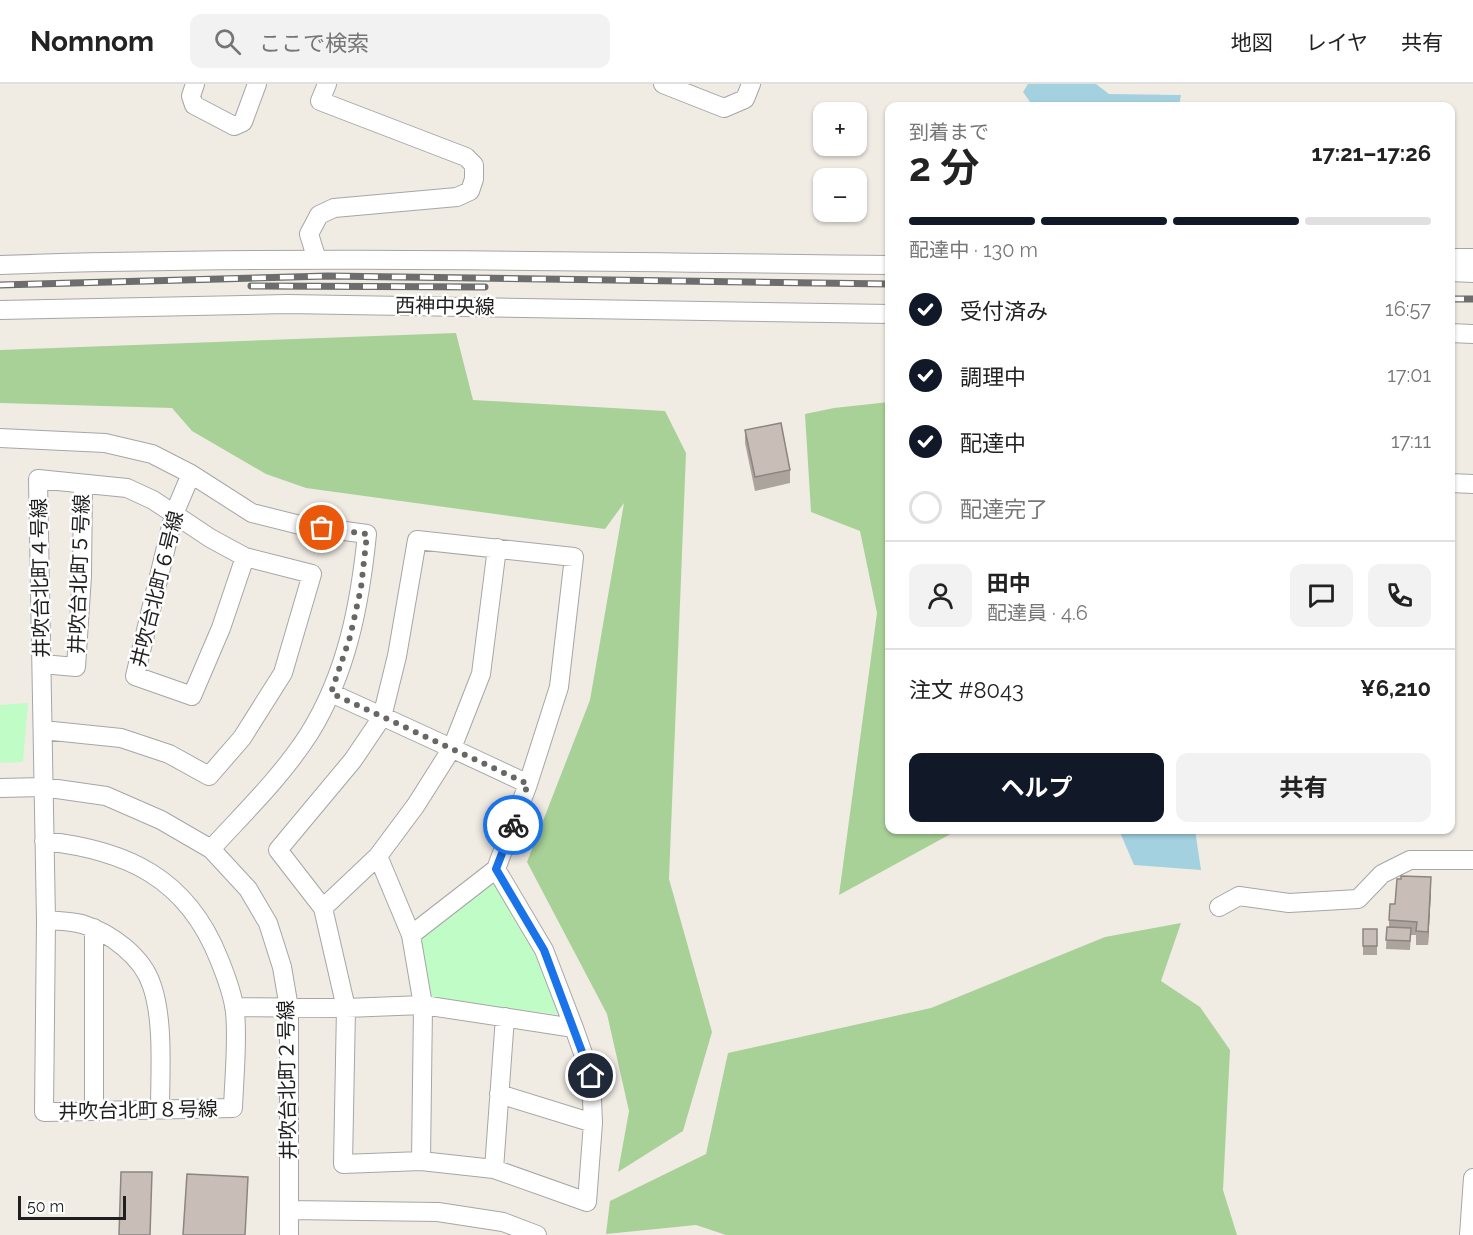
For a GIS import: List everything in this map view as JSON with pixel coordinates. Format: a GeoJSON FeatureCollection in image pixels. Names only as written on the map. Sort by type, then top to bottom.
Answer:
{"type":"FeatureCollection","features":[{"type":"Feature","properties":{"kind":"street"},"geometry":{"type":"LineString","coordinates":[[195,84],[191,96],[194,105],[234,126],[243,122],[257,84]]}},
{"type":"Feature","properties":{"kind":"street"},"geometry":{"type":"LineString","coordinates":[[317,260],[309,234],[319,215],[334,208],[457,197],[470,191],[474,179],[474,165],[466,157],[320,101],[327,84]]}},
{"type":"Feature","properties":{"kind":"street"},"geometry":{"type":"LineString","coordinates":[[663,84],[724,108],[745,99],[751,84]]}},
{"type":"Feature","properties":{"kind":"street"},"geometry":{"type":"LineString","coordinates":[[1455,258],[1473,258]]}},
{"type":"Feature","properties":{"kind":"street"},"geometry":{"type":"LineString","coordinates":[[0,265],[111,261],[317,260],[885,265]]}},
{"type":"Feature","properties":{"kind":"street"},"geometry":{"type":"LineString","coordinates":[[1455,272],[1473,273]]}},
{"type":"Feature","properties":{"kind":"street","name":"西神中央線"},"geometry":{"type":"LineString","coordinates":[[0,310],[287,304],[885,314]]}},
{"type":"Feature","properties":{"kind":"street"},"geometry":{"type":"LineString","coordinates":[[1455,321],[1473,322]]}},
{"type":"Feature","properties":{"kind":"street"},"geometry":{"type":"LineString","coordinates":[[1455,333],[1473,334]]}},
{"type":"Feature","properties":{"kind":"street"},"geometry":{"type":"LineString","coordinates":[[0,438],[105,443],[152,454],[192,474],[252,513],[300,525],[367,534],[361,588],[352,627],[331,693],[308,735],[274,780],[212,849]]}},
{"type":"Feature","properties":{"kind":"street","name":"井吹台北町６号線"},"geometry":{"type":"LineString","coordinates":[[192,474],[174,514],[135,676],[192,696],[221,628],[245,557]]}},
{"type":"Feature","properties":{"kind":"street","name":"井吹台北町４号線"},"geometry":{"type":"LineString","coordinates":[[43,730],[121,738],[169,754],[209,776],[242,738],[283,673],[312,574],[245,557],[210,538],[153,500],[127,488],[38,479],[44,787]]}},
{"type":"Feature","properties":{"kind":"street"},"geometry":{"type":"LineString","coordinates":[[1455,483],[1473,484]]}},
{"type":"Feature","properties":{"kind":"street","name":"井吹台北町５号線"},"geometry":{"type":"LineString","coordinates":[[42,664],[76,667],[82,576],[83,484]]}},
{"type":"Feature","properties":{"kind":"street"},"geometry":{"type":"LineString","coordinates":[[411,935],[496,869],[528,784],[559,687],[574,557],[417,540],[406,611],[382,717],[353,760],[278,850],[323,908],[346,1008],[343,1164],[421,1161],[494,1169],[587,1202],[593,1123],[591,1076],[544,950],[496,869]]}},
{"type":"Feature","properties":{"kind":"street"},"geometry":{"type":"LineString","coordinates":[[323,908],[378,856],[416,805],[452,748],[481,674],[497,548]]}},
{"type":"Feature","properties":{"kind":"street"},"geometry":{"type":"LineString","coordinates":[[331,693],[528,784]]}},
{"type":"Feature","properties":{"kind":"street","name":"井吹台北町２号線"},"geometry":{"type":"LineString","coordinates":[[0,788],[44,787],[106,796],[161,820],[212,849],[248,889],[268,923],[282,968],[289,1008],[289,1235]]}},
{"type":"Feature","properties":{"kind":"street","name":"井吹台北町８号線"},"geometry":{"type":"LineString","coordinates":[[44,787],[44,841],[46,920],[45,1112],[233,1108],[234,1007],[228,981],[204,927],[191,907],[170,886],[142,866],[110,853],[78,844],[44,841]]}},
{"type":"Feature","properties":{"kind":"street"},"geometry":{"type":"LineString","coordinates":[[378,856],[411,935],[423,1005],[421,1161]]}},
{"type":"Feature","properties":{"kind":"street"},"geometry":{"type":"LineString","coordinates":[[1220,906],[1239,896],[1289,903],[1358,899],[1382,874],[1410,860],[1473,860]]}},
{"type":"Feature","properties":{"kind":"street"},"geometry":{"type":"LineString","coordinates":[[46,920],[80,923],[94,928],[122,944],[140,964],[152,985],[158,1013],[160,1110]]}},
{"type":"Feature","properties":{"kind":"street"},"geometry":{"type":"LineString","coordinates":[[94,928],[94,1111]]}},
{"type":"Feature","properties":{"kind":"street"},"geometry":{"type":"LineString","coordinates":[[234,1007],[346,1008],[423,1005],[574,1028]]}},
{"type":"Feature","properties":{"kind":"street"},"geometry":{"type":"LineString","coordinates":[[494,1169],[505,1017]]}},
{"type":"Feature","properties":{"kind":"street"},"geometry":{"type":"LineString","coordinates":[[499,1094],[593,1123]]}},
{"type":"Feature","properties":{"kind":"street"},"geometry":{"type":"LineString","coordinates":[[1469,1235],[1473,1178]]}},
{"type":"Feature","properties":{"kind":"street"},"geometry":{"type":"LineString","coordinates":[[289,1210],[438,1212],[503,1221],[537,1235]]}},
{"type":"Feature","properties":{"kind":"green space"},"geometry":{"type":"Polygon","coordinates":[[[456,333],[473,400],[665,411],[686,453],[669,879],[712,1032],[683,1131],[618,1172],[629,1111],[607,1014],[527,862],[590,700],[624,503],[605,529],[306,488],[266,474],[192,431],[172,408],[0,403],[0,350],[456,333]]]}},
{"type":"Feature","properties":{"kind":"green space"},"geometry":{"type":"Polygon","coordinates":[[[885,402],[885,834],[951,834],[839,895],[877,613],[860,531],[811,512],[805,414],[885,402]]]}},
{"type":"Feature","properties":{"kind":"green space"},"geometry":{"type":"Polygon","coordinates":[[[28,703],[23,762],[0,763],[0,705],[28,703]]]}},
{"type":"Feature","properties":{"kind":"green space"},"geometry":{"type":"Polygon","coordinates":[[[494,880],[537,950],[562,1015],[434,999],[426,990],[420,939],[494,880]]]}},
{"type":"Feature","properties":{"kind":"green space"},"geometry":{"type":"Polygon","coordinates":[[[1181,923],[1161,981],[1200,1007],[1230,1050],[1223,1190],[1237,1235],[726,1235],[696,1225],[606,1234],[610,1201],[706,1154],[728,1053],[931,1008],[1105,937],[1181,923]]]}},
{"type":"Feature","properties":{"kind":"water"},"geometry":{"type":"Polygon","coordinates":[[[1028,84],[1096,84],[1109,94],[1181,95],[1180,102],[1030,102],[1023,92],[1028,84]]]}},
{"type":"Feature","properties":{"kind":"water"},"geometry":{"type":"Polygon","coordinates":[[[1121,834],[1196,834],[1201,870],[1134,865],[1121,834]]]}},
{"type":"Feature","properties":{"kind":"building"},"geometry":{"type":"Polygon","coordinates":[[[781,423],[790,470],[755,477],[745,430],[781,423]]]}},
{"type":"Feature","properties":{"kind":"building"},"geometry":{"type":"Polygon","coordinates":[[[1401,876],[1431,877],[1428,932],[1416,931],[1417,922],[1389,920],[1390,904],[1395,904],[1397,879],[1401,879],[1401,876]]]}},
{"type":"Feature","properties":{"kind":"building"},"geometry":{"type":"Polygon","coordinates":[[[1387,927],[1411,928],[1410,941],[1386,940],[1387,927]]]}},
{"type":"Feature","properties":{"kind":"building"},"geometry":{"type":"Polygon","coordinates":[[[1363,929],[1377,929],[1377,946],[1363,946],[1363,929]]]}},
{"type":"Feature","properties":{"kind":"building"},"geometry":{"type":"Polygon","coordinates":[[[121,1172],[152,1172],[150,1235],[119,1235],[121,1172]]]}},
{"type":"Feature","properties":{"kind":"building"},"geometry":{"type":"Polygon","coordinates":[[[187,1174],[248,1177],[245,1235],[183,1235],[187,1174]]]}},
{"type":"Feature","properties":{"kind":"railway"},"geometry":{"type":"LineString","coordinates":[[0,285],[328,276],[885,284]]}},
{"type":"Feature","properties":{"kind":"railway"},"geometry":{"type":"LineString","coordinates":[[251,286],[485,287]]}},
{"type":"Feature","properties":{"kind":"railway"},"geometry":{"type":"LineString","coordinates":[[1455,299],[1473,299]]}},
{"type":"Feature","properties":{"kind":"way so far"},"geometry":{"type":"LineString","coordinates":[[322,528],[367,534],[361,588],[350,637],[331,693],[528,784],[513,825]]}},
{"type":"Feature","properties":{"kind":"route"},"geometry":{"type":"LineString","coordinates":[[513,825],[496,869],[544,950],[591,1076]]}}]}
